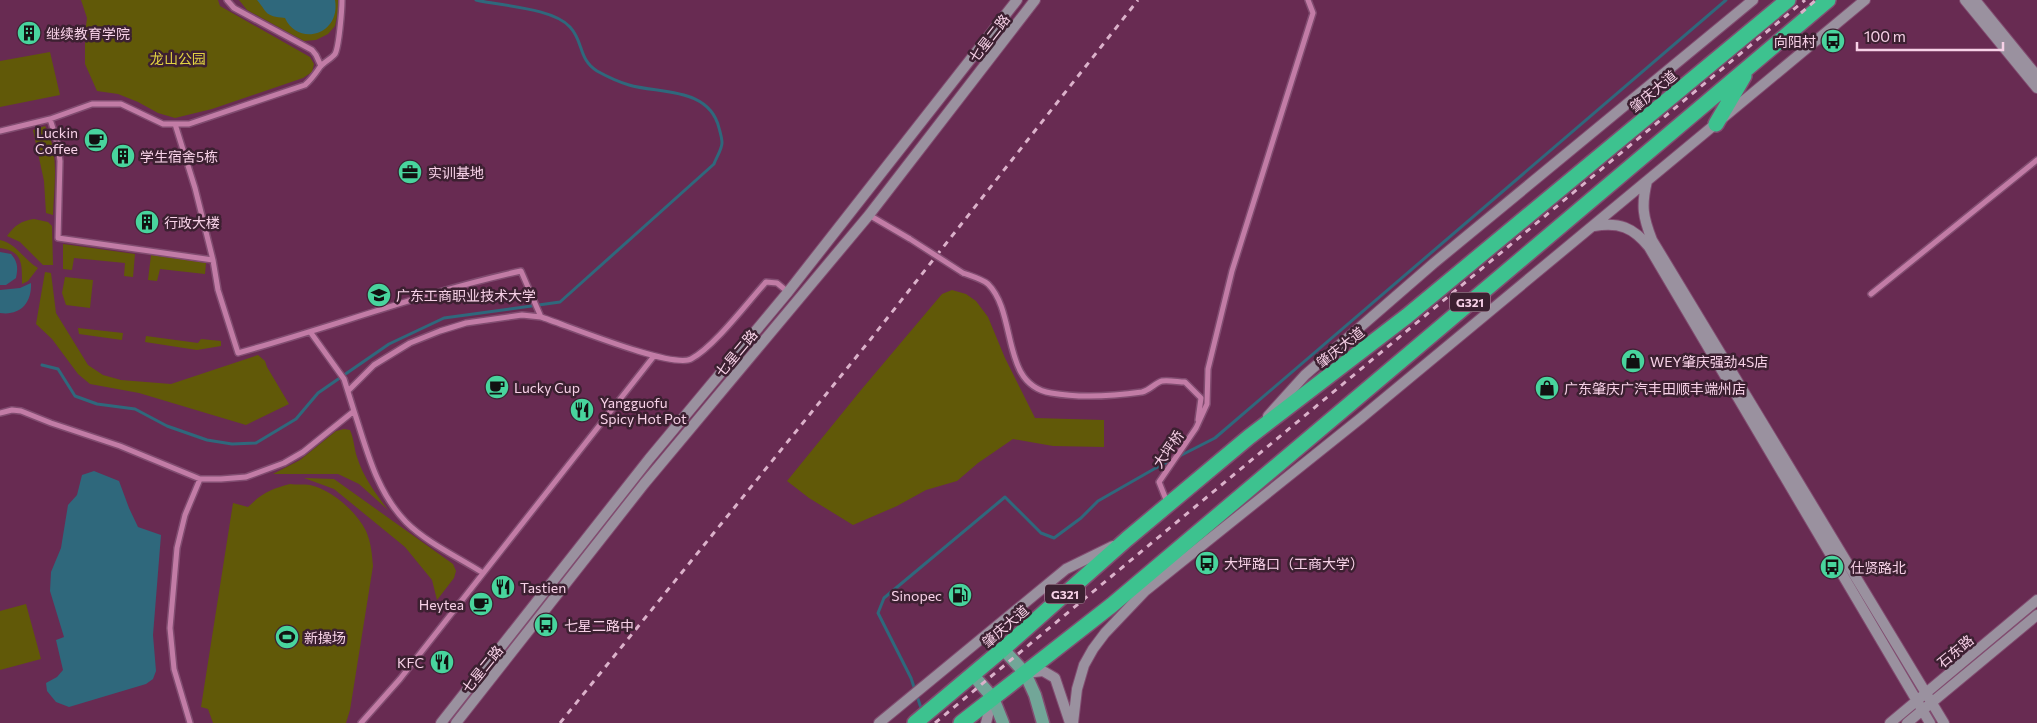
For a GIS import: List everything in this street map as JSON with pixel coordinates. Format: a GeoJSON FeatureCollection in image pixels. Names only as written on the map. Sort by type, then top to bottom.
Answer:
{"type":"FeatureCollection","features":[{"type":"Feature","properties":{"kind":"highway","name":"肇庆大道"},"geometry":{"type":"LineString","coordinates":[[915,723],[1003,649],[1168,504],[1249,437],[1407,316],[1788,0]]}},
{"type":"Feature","properties":{"kind":"highway","name":"G321"},"geometry":{"type":"LineString","coordinates":[[961,723],[1112,605],[1828,0]]}},
{"type":"Feature","properties":{"kind":"highway"},"geometry":{"type":"LineString","coordinates":[[1716,124],[1750,66]]}},
{"type":"Feature","properties":{"kind":"main road"},"geometry":{"type":"LineString","coordinates":[[1003,649],[1025,673],[1035,695],[1043,723]]}},
{"type":"Feature","properties":{"kind":"main road"},"geometry":{"type":"LineString","coordinates":[[973,674],[993,698],[1003,723]]}},
{"type":"Feature","properties":{"kind":"street"},"geometry":{"type":"LineString","coordinates":[[227,0],[234,8],[312,50],[321,66]]}},
{"type":"Feature","properties":{"kind":"street"},"geometry":{"type":"LineString","coordinates":[[0,131],[50,119],[92,104],[121,104],[163,124],[188,124],[305,85],[316,76],[321,66],[335,54],[340,40],[342,0]]}},
{"type":"Feature","properties":{"kind":"street","name":"七星二路"},"geometry":{"type":"LineString","coordinates":[[441,723],[635,477],[788,292],[1017,0]]}},
{"type":"Feature","properties":{"kind":"street","name":"七星二路"},"geometry":{"type":"LineString","coordinates":[[456,723],[644,484],[869,215],[1035,0]]}},
{"type":"Feature","properties":{"kind":"street","name":"大坪桥"},"geometry":{"type":"LineString","coordinates":[[1168,504],[1159,482],[1196,428],[1207,404],[1208,370],[1232,271],[1314,13],[1308,0]]}},
{"type":"Feature","properties":{"kind":"street"},"geometry":{"type":"LineString","coordinates":[[1249,437],[1305,375],[1434,263],[1753,0]]}},
{"type":"Feature","properties":{"kind":"street"},"geometry":{"type":"LineString","coordinates":[[1112,605],[1145,591],[1361,418],[1865,0]]}},
{"type":"Feature","properties":{"kind":"street"},"geometry":{"type":"LineString","coordinates":[[1965,0],[2037,88]]}},
{"type":"Feature","properties":{"kind":"street"},"geometry":{"type":"LineString","coordinates":[[1976,0],[2037,76]]}},
{"type":"Feature","properties":{"kind":"street"},"geometry":{"type":"LineString","coordinates":[[50,119],[58,141],[60,161],[58,238],[213,260]]}},
{"type":"Feature","properties":{"kind":"street"},"geometry":{"type":"LineString","coordinates":[[175,124],[195,188],[213,260],[218,290],[238,353],[311,333],[420,297],[521,271],[541,317]]}},
{"type":"Feature","properties":{"kind":"street"},"geometry":{"type":"LineString","coordinates":[[1871,294],[2037,160]]}},
{"type":"Feature","properties":{"kind":"street"},"geometry":{"type":"LineString","coordinates":[[1647,181],[1644,194],[1644,216],[1652,240],[1944,723]]}},
{"type":"Feature","properties":{"kind":"street"},"geometry":{"type":"LineString","coordinates":[[869,215],[964,273],[986,282],[998,297],[1005,315],[1016,363],[1023,377],[1033,387],[1050,393],[1119,394],[1145,391],[1163,381],[1185,382],[1201,398],[1196,428]]}},
{"type":"Feature","properties":{"kind":"street"},"geometry":{"type":"LineString","coordinates":[[1593,226],[1607,224],[1622,225],[1639,234],[1648,246],[1930,723]]}},
{"type":"Feature","properties":{"kind":"street"},"geometry":{"type":"LineString","coordinates":[[349,390],[374,365],[410,343],[466,323],[522,315],[541,317],[654,356],[677,361],[689,360],[701,352],[723,330],[766,282],[777,283],[788,292]]}},
{"type":"Feature","properties":{"kind":"street"},"geometry":{"type":"LineString","coordinates":[[311,333],[344,379],[373,469],[384,493],[406,522],[420,534],[483,573]]}},
{"type":"Feature","properties":{"kind":"street"},"geometry":{"type":"LineString","coordinates":[[361,723],[400,680],[654,356]]}},
{"type":"Feature","properties":{"kind":"street"},"geometry":{"type":"LineString","coordinates":[[0,413],[12,410],[21,411],[120,446],[200,479],[246,477],[284,463],[303,452],[354,411]]}},
{"type":"Feature","properties":{"kind":"street"},"geometry":{"type":"LineString","coordinates":[[635,477],[644,484]]}},
{"type":"Feature","properties":{"kind":"street"},"geometry":{"type":"LineString","coordinates":[[190,723],[174,669],[170,621],[177,548],[185,515],[200,479]]}},
{"type":"Feature","properties":{"kind":"street"},"geometry":{"type":"LineString","coordinates":[[879,723],[1066,569],[1127,539]]}},
{"type":"Feature","properties":{"kind":"street"},"geometry":{"type":"LineString","coordinates":[[1071,723],[1084,665],[1105,634],[1145,591],[1168,558]]}},
{"type":"Feature","properties":{"kind":"street","name":"石东路"},"geometry":{"type":"LineString","coordinates":[[1890,723],[2037,600]]}},
{"type":"Feature","properties":{"kind":"street","name":"石东路"},"geometry":{"type":"LineString","coordinates":[[1907,723],[2037,615]]}},
{"type":"Feature","properties":{"kind":"street"},"geometry":{"type":"LineString","coordinates":[[1025,673],[1043,671],[1055,678],[1071,723]]}},
{"type":"Feature","properties":{"kind":"street"},"geometry":{"type":"LineString","coordinates":[[986,723],[993,698]]}},
{"type":"Feature","properties":{"kind":"green space","name":"龙山公园"},"geometry":{"type":"Polygon","coordinates":[[[81,0],[218,0],[220,6],[310,57],[314,64],[312,72],[303,78],[212,109],[175,118],[158,113],[118,94],[97,91],[85,64],[87,18],[81,0]]]}},
{"type":"Feature","properties":{"kind":"green space"},"geometry":{"type":"Polygon","coordinates":[[[239,0],[339,0],[340,2],[335,26],[328,34],[316,40],[304,41],[247,10],[239,0]]]}},
{"type":"Feature","properties":{"kind":"green space"},"geometry":{"type":"Polygon","coordinates":[[[50,52],[60,95],[0,107],[0,61],[50,52]]]}},
{"type":"Feature","properties":{"kind":"green space"},"geometry":{"type":"Polygon","coordinates":[[[45,126],[53,147],[55,169],[53,215],[46,213],[44,181],[33,130],[45,126]]]}},
{"type":"Feature","properties":{"kind":"green space"},"geometry":{"type":"Polygon","coordinates":[[[34,219],[48,222],[52,226],[53,265],[43,265],[20,242],[7,236],[19,224],[34,219]]]}},
{"type":"Feature","properties":{"kind":"green space"},"geometry":{"type":"Polygon","coordinates":[[[0,240],[11,245],[38,268],[28,281],[22,284],[20,260],[13,252],[0,248],[0,240]]]}},
{"type":"Feature","properties":{"kind":"green space"},"geometry":{"type":"Polygon","coordinates":[[[63,244],[135,254],[133,277],[124,276],[125,263],[74,258],[72,270],[63,269],[63,244]]]}},
{"type":"Feature","properties":{"kind":"green space"},"geometry":{"type":"Polygon","coordinates":[[[151,255],[206,263],[205,274],[160,269],[157,281],[148,280],[151,255]]]}},
{"type":"Feature","properties":{"kind":"green space"},"geometry":{"type":"Polygon","coordinates":[[[45,272],[51,273],[56,313],[88,365],[103,375],[121,380],[171,384],[258,355],[265,361],[289,404],[246,425],[139,393],[90,384],[78,374],[52,339],[36,324],[45,272]]]}},
{"type":"Feature","properties":{"kind":"green space"},"geometry":{"type":"Polygon","coordinates":[[[65,277],[93,280],[90,308],[66,305],[62,293],[65,277]]]}},
{"type":"Feature","properties":{"kind":"green space"},"geometry":{"type":"Polygon","coordinates":[[[952,290],[966,294],[976,301],[988,317],[1005,358],[1035,418],[1104,420],[1104,447],[1053,446],[1013,439],[978,463],[957,481],[926,490],[897,506],[853,525],[809,498],[787,481],[942,294],[952,290]]]}},
{"type":"Feature","properties":{"kind":"green space"},"geometry":{"type":"Polygon","coordinates":[[[78,328],[123,333],[122,340],[79,334],[78,328]]]}},
{"type":"Feature","properties":{"kind":"green space"},"geometry":{"type":"Polygon","coordinates":[[[146,336],[198,343],[201,339],[221,341],[221,346],[197,350],[145,342],[146,336]]]}},
{"type":"Feature","properties":{"kind":"green space"},"geometry":{"type":"Polygon","coordinates":[[[350,430],[357,457],[366,478],[388,510],[359,484],[338,474],[273,474],[300,460],[336,431],[350,430]]]}},
{"type":"Feature","properties":{"kind":"green space"},"geometry":{"type":"Polygon","coordinates":[[[304,478],[334,479],[453,564],[456,571],[454,578],[437,600],[432,580],[405,547],[334,489],[304,478]]]}},
{"type":"Feature","properties":{"kind":"green space","name":"新操场"},"geometry":{"type":"Polygon","coordinates":[[[290,484],[310,485],[327,491],[343,502],[362,523],[370,544],[373,566],[350,710],[346,723],[213,723],[208,709],[201,707],[233,503],[248,507],[267,492],[290,484]]]}},
{"type":"Feature","properties":{"kind":"green space"},"geometry":{"type":"Polygon","coordinates":[[[26,604],[41,659],[0,670],[0,611],[26,604]]]}},
{"type":"Feature","properties":{"kind":"water"},"geometry":{"type":"Polygon","coordinates":[[[257,0],[335,0],[335,12],[332,22],[325,29],[317,33],[308,34],[299,32],[291,27],[285,18],[270,15],[257,0]]]}},
{"type":"Feature","properties":{"kind":"water"},"geometry":{"type":"Polygon","coordinates":[[[0,252],[11,254],[17,265],[16,278],[6,285],[0,285],[0,252]]]}},
{"type":"Feature","properties":{"kind":"water"},"geometry":{"type":"Polygon","coordinates":[[[31,283],[29,297],[23,307],[13,312],[0,313],[0,290],[20,288],[31,283]]]}},
{"type":"Feature","properties":{"kind":"water"},"geometry":{"type":"Polygon","coordinates":[[[94,471],[119,481],[138,527],[161,535],[153,635],[156,671],[153,679],[146,684],[69,707],[56,702],[47,691],[46,683],[57,677],[63,670],[56,640],[64,637],[50,591],[51,572],[61,548],[68,505],[77,495],[82,475],[94,471]]]}},
{"type":"Feature","properties":{"kind":"waterway"},"geometry":{"type":"LineString","coordinates":[[42,365],[58,369],[75,396],[97,404],[135,409],[167,426],[207,440],[232,444],[256,443],[296,419],[318,393],[389,344],[444,318],[560,302],[714,164],[721,148],[722,139],[714,115],[705,105],[682,94],[629,85],[597,71],[587,61],[570,27],[552,16],[476,0]]}},
{"type":"Feature","properties":{"kind":"waterway"},"geometry":{"type":"LineString","coordinates":[[922,711],[911,678],[878,613],[884,598],[1005,497],[1041,533],[1054,538],[1081,518],[1098,501],[1154,469],[1215,438],[1726,0]]}},
{"type":"Feature","properties":{"kind":"railway"},"geometry":{"type":"LineString","coordinates":[[560,723],[870,340],[1138,0]]}},
{"type":"Feature","properties":{"kind":"railway"},"geometry":{"type":"LineString","coordinates":[[935,723],[1805,0]]}},
{"type":"Feature","properties":{"kind":"railway"},"geometry":{"type":"LineString","coordinates":[[1801,13],[1816,0]]}},
{"type":"Feature","properties":{"kind":"place","name":"继续教育学院"},"geometry":{"type":"Point","coordinates":[29,33]}},
{"type":"Feature","properties":{"kind":"place","name":"向阳村"},"geometry":{"type":"Point","coordinates":[1833,41]}},
{"type":"Feature","properties":{"kind":"place","name":"Luckin Coffee"},"geometry":{"type":"Point","coordinates":[96,140]}},
{"type":"Feature","properties":{"kind":"place","name":"学生宿舍5栋"},"geometry":{"type":"Point","coordinates":[123,156]}},
{"type":"Feature","properties":{"kind":"place","name":"实训基地"},"geometry":{"type":"Point","coordinates":[410,172]}},
{"type":"Feature","properties":{"kind":"place","name":"行政大楼"},"geometry":{"type":"Point","coordinates":[147,222]}},
{"type":"Feature","properties":{"kind":"place","name":"广东工商职业技术大学"},"geometry":{"type":"Point","coordinates":[379,295]}},
{"type":"Feature","properties":{"kind":"place","name":"WEY肇庆强劲4S店"},"geometry":{"type":"Point","coordinates":[1633,361]}},
{"type":"Feature","properties":{"kind":"place","name":"Lucky Cup"},"geometry":{"type":"Point","coordinates":[497,387]}},
{"type":"Feature","properties":{"kind":"place","name":"广东肇庆广汽丰田顺丰端州店"},"geometry":{"type":"Point","coordinates":[1547,388]}},
{"type":"Feature","properties":{"kind":"place","name":"Yangguofu Spicy Hot Pot"},"geometry":{"type":"Point","coordinates":[582,410]}},
{"type":"Feature","properties":{"kind":"place","name":"大坪路口（工商大学）"},"geometry":{"type":"Point","coordinates":[1207,563]}},
{"type":"Feature","properties":{"kind":"place","name":"仕贤路北"},"geometry":{"type":"Point","coordinates":[1832,567]}},
{"type":"Feature","properties":{"kind":"place","name":"Tastien"},"geometry":{"type":"Point","coordinates":[503,587]}},
{"type":"Feature","properties":{"kind":"place","name":"Sinopec"},"geometry":{"type":"Point","coordinates":[960,595]}},
{"type":"Feature","properties":{"kind":"place","name":"Heytea"},"geometry":{"type":"Point","coordinates":[481,604]}},
{"type":"Feature","properties":{"kind":"place","name":"七星二路中"},"geometry":{"type":"Point","coordinates":[546,625]}},
{"type":"Feature","properties":{"kind":"place","name":"新操场"},"geometry":{"type":"Point","coordinates":[287,637]}},
{"type":"Feature","properties":{"kind":"place","name":"KFC"},"geometry":{"type":"Point","coordinates":[442,662]}}]}
